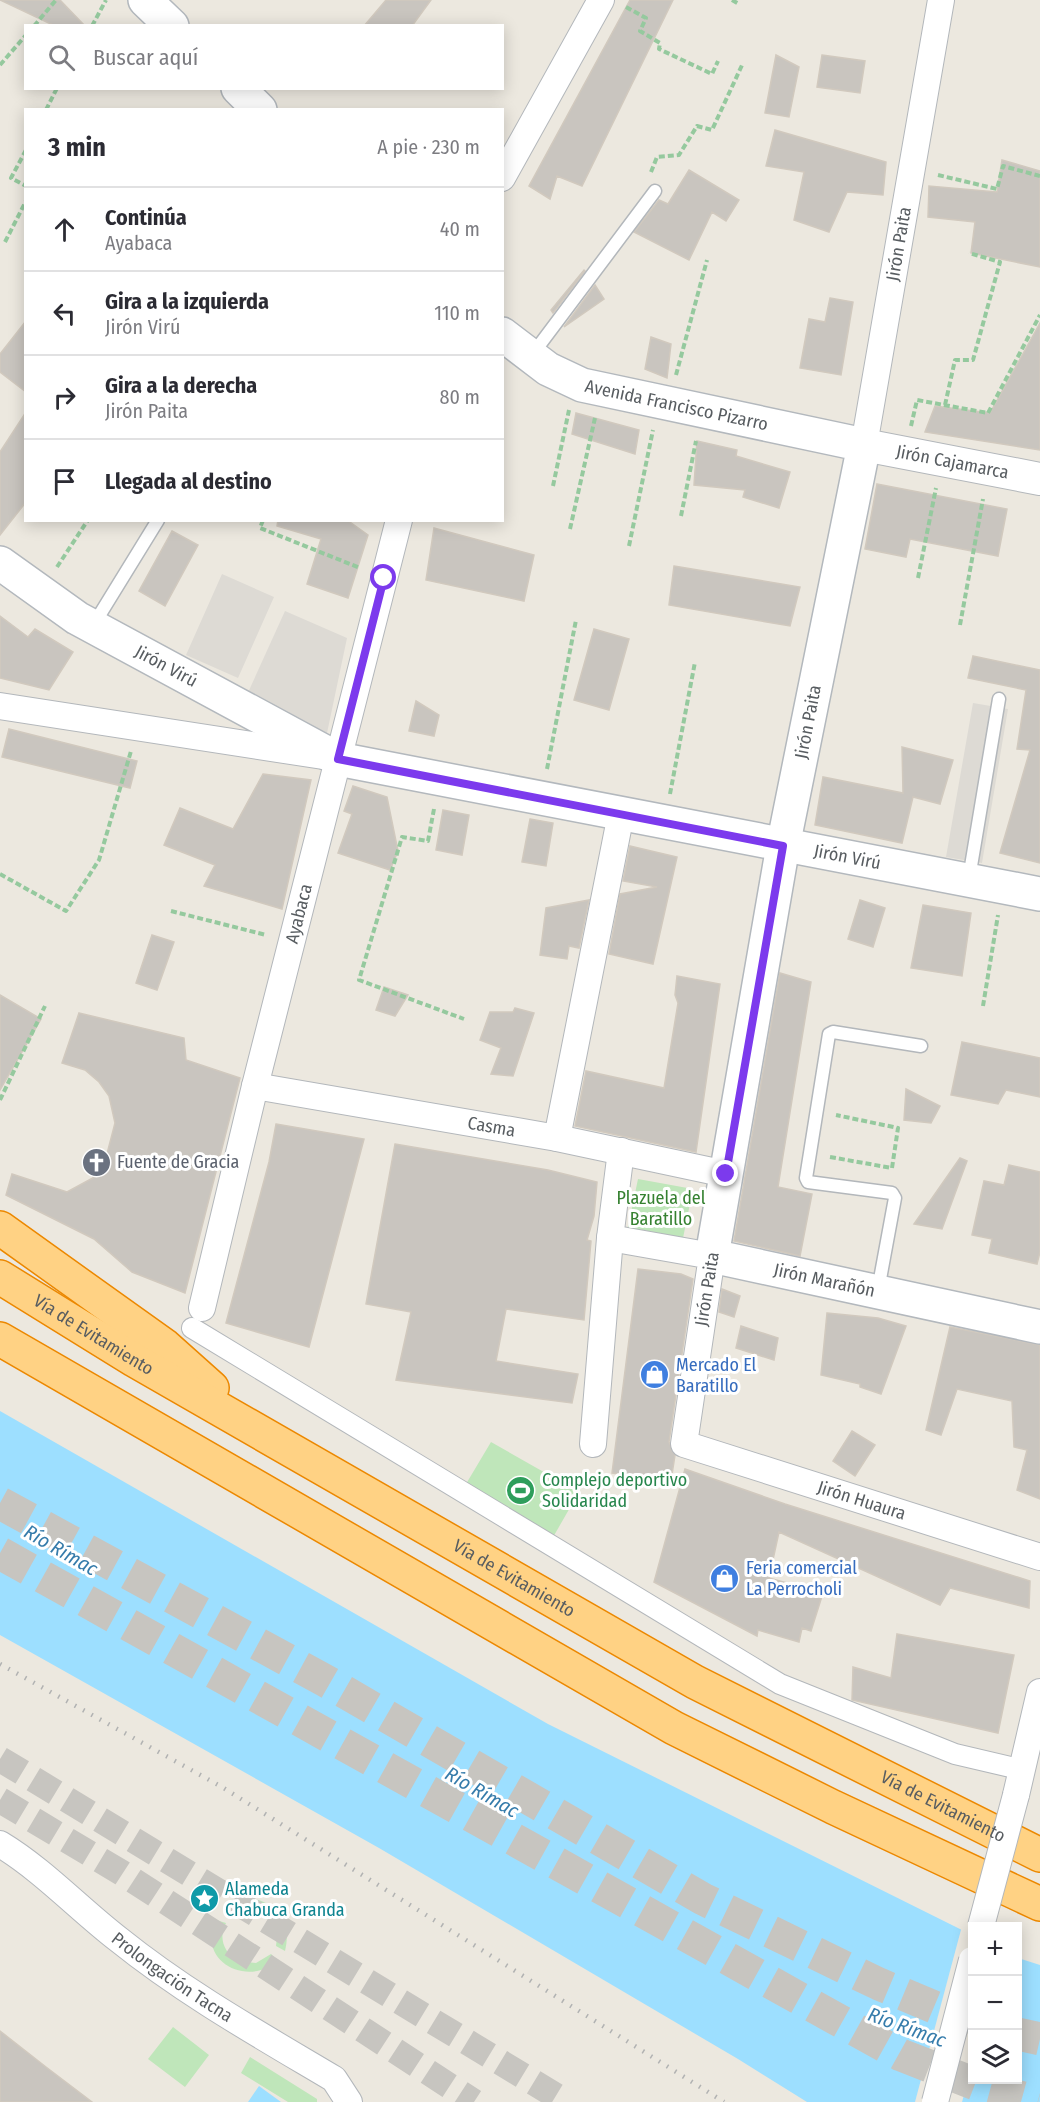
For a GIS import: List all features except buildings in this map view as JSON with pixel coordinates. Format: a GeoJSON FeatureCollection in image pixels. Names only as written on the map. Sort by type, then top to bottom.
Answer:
{"type":"FeatureCollection","features":[{"type":"Feature","properties":{"kind":"highway"},"geometry":{"type":"LineString","coordinates":[[0,1228],[165,1346],[255,1428]]}},
{"type":"Feature","properties":{"kind":"highway","name":"Vía de Evitamiento"},"geometry":{"type":"LineString","coordinates":[[0,1277],[135,1360],[695,1682],[1040,1856]]}},
{"type":"Feature","properties":{"kind":"highway"},"geometry":{"type":"LineString","coordinates":[[0,1339],[674,1728],[833,1807],[1040,1904]]}},
{"type":"Feature","properties":{"kind":"main road"},"geometry":{"type":"LineString","coordinates":[[145,0],[169,24]]}},
{"type":"Feature","properties":{"kind":"main road"},"geometry":{"type":"LineString","coordinates":[[240,90],[258,108]]}},
{"type":"Feature","properties":{"kind":"main road","name":"Avenida Francisco Pizarro"},"geometry":{"type":"LineString","coordinates":[[504,335],[548,369],[588,386],[864,445]]}},
{"type":"Feature","properties":{"kind":"main road","name":"Jirón Paita"},"geometry":{"type":"LineString","coordinates":[[712,1256],[783,846],[864,445]]}},
{"type":"Feature","properties":{"kind":"main road","name":"Jirón Virú"},"geometry":{"type":"LineString","coordinates":[[0,563],[93,627],[338,759],[1040,894]]}},
{"type":"Feature","properties":{"kind":"main road","name":"Jirón Marañón"},"geometry":{"type":"LineString","coordinates":[[712,1256],[1040,1327]]}},
{"type":"Feature","properties":{"kind":"street","name":"Jirón Paita"},"geometry":{"type":"LineString","coordinates":[[864,445],[941,0]]}},
{"type":"Feature","properties":{"kind":"street"},"geometry":{"type":"LineString","coordinates":[[504,175],[611,2]]}},
{"type":"Feature","properties":{"kind":"street","name":"Jirón Cajamarca"},"geometry":{"type":"LineString","coordinates":[[864,445],[1040,479]]}},
{"type":"Feature","properties":{"kind":"street","name":"Ayabaca"},"geometry":{"type":"LineString","coordinates":[[197,1318],[398,522]]}},
{"type":"Feature","properties":{"kind":"street","name":"Jirón Virú"},"geometry":{"type":"LineString","coordinates":[[0,706],[338,759]]}},
{"type":"Feature","properties":{"kind":"street"},"geometry":{"type":"LineString","coordinates":[[557,1138],[621,814]]}},
{"type":"Feature","properties":{"kind":"street","name":"Casma"},"geometry":{"type":"LineString","coordinates":[[255,1086],[557,1138],[726,1174]]}},
{"type":"Feature","properties":{"kind":"street"},"geometry":{"type":"LineString","coordinates":[[593,1444],[610,1238],[621,1151]]}},
{"type":"Feature","properties":{"kind":"street","name":"Jirón Marañón"},"geometry":{"type":"LineString","coordinates":[[610,1238],[712,1256]]}},
{"type":"Feature","properties":{"kind":"street","name":"Jirón Paita"},"geometry":{"type":"LineString","coordinates":[[684,1444],[712,1256]]}},
{"type":"Feature","properties":{"kind":"street"},"geometry":{"type":"LineString","coordinates":[[197,1318],[780,1684],[956,1754],[1031,1770]]}},
{"type":"Feature","properties":{"kind":"street","name":"Jirón Huaura"},"geometry":{"type":"LineString","coordinates":[[684,1444],[1040,1557]]}},
{"type":"Feature","properties":{"kind":"street"},"geometry":{"type":"LineString","coordinates":[[982,1922],[1016,1795],[1031,1770],[1040,1692]]}},
{"type":"Feature","properties":{"kind":"street","name":"Prolongación Tacna"},"geometry":{"type":"LineString","coordinates":[[0,1844],[38,1870],[117,1939],[178,1984],[333,2079],[349,2102]]}},
{"type":"Feature","properties":{"kind":"street"},"geometry":{"type":"LineString","coordinates":[[935,2102],[968,1975]]}},
{"type":"Feature","properties":{"kind":"lane"},"geometry":{"type":"LineString","coordinates":[[532,356],[655,191]]}},
{"type":"Feature","properties":{"kind":"lane"},"geometry":{"type":"LineString","coordinates":[[93,627],[157,522]]}},
{"type":"Feature","properties":{"kind":"lane"},"geometry":{"type":"LineString","coordinates":[[968,881],[999,699]]}},
{"type":"Feature","properties":{"kind":"lane"},"geometry":{"type":"LineString","coordinates":[[878,1292],[895,1198],[892,1193],[808,1182],[806,1178],[829,1034],[833,1032],[921,1046]]}},
{"type":"Feature","properties":{"kind":"path"},"geometry":{"type":"LineString","coordinates":[[36,24],[56,0]]}},
{"type":"Feature","properties":{"kind":"path"},"geometry":{"type":"LineString","coordinates":[[93,24],[106,0]]}},
{"type":"Feature","properties":{"kind":"path"},"geometry":{"type":"LineString","coordinates":[[732,0],[739,4]]}},
{"type":"Feature","properties":{"kind":"path"},"geometry":{"type":"LineString","coordinates":[[611,2],[646,18],[640,31],[660,44],[659,49],[712,74],[718,61]]}},
{"type":"Feature","properties":{"kind":"path"},"geometry":{"type":"LineString","coordinates":[[0,65],[24,37]]}},
{"type":"Feature","properties":{"kind":"path"},"geometry":{"type":"LineString","coordinates":[[655,191],[648,180],[657,157],[679,155],[697,126],[712,130],[743,63]]}},
{"type":"Feature","properties":{"kind":"path"},"geometry":{"type":"LineString","coordinates":[[47,108],[56,90]]}},
{"type":"Feature","properties":{"kind":"path"},"geometry":{"type":"LineString","coordinates":[[24,154],[11,178],[24,185]]}},
{"type":"Feature","properties":{"kind":"path"},"geometry":{"type":"LineString","coordinates":[[912,169],[997,189],[1003,166],[1040,176]]}},
{"type":"Feature","properties":{"kind":"path"},"geometry":{"type":"LineString","coordinates":[[5,242],[24,205]]}},
{"type":"Feature","properties":{"kind":"path"},"geometry":{"type":"LineString","coordinates":[[945,405],[955,360],[973,360],[1000,262],[969,253]]}},
{"type":"Feature","properties":{"kind":"path"},"geometry":{"type":"LineString","coordinates":[[629,546],[664,403],[707,260]]}},
{"type":"Feature","properties":{"kind":"path"},"geometry":{"type":"LineString","coordinates":[[905,453],[917,400],[988,413],[1040,315]]}},
{"type":"Feature","properties":{"kind":"path"},"geometry":{"type":"LineString","coordinates":[[553,486],[588,386]]}},
{"type":"Feature","properties":{"kind":"path"},"geometry":{"type":"LineString","coordinates":[[570,529],[588,386]]}},
{"type":"Feature","properties":{"kind":"path"},"geometry":{"type":"LineString","coordinates":[[681,516],[702,411]]}},
{"type":"Feature","properties":{"kind":"path"},"geometry":{"type":"LineString","coordinates":[[918,578],[941,459]]}},
{"type":"Feature","properties":{"kind":"path"},"geometry":{"type":"LineString","coordinates":[[960,625],[988,469]]}},
{"type":"Feature","properties":{"kind":"path"},"geometry":{"type":"LineString","coordinates":[[40,592],[87,522]]}},
{"type":"Feature","properties":{"kind":"path"},"geometry":{"type":"LineString","coordinates":[[262,522],[260,528],[384,578]]}},
{"type":"Feature","properties":{"kind":"path"},"geometry":{"type":"LineString","coordinates":[[542,799],[576,620]]}},
{"type":"Feature","properties":{"kind":"path"},"geometry":{"type":"LineString","coordinates":[[664,823],[695,662]]}},
{"type":"Feature","properties":{"kind":"path"},"geometry":{"type":"LineString","coordinates":[[0,874],[66,910],[99,860],[138,728]]}},
{"type":"Feature","properties":{"kind":"path"},"geometry":{"type":"LineString","coordinates":[[440,778],[428,841],[402,837],[359,980],[464,1019]]}},
{"type":"Feature","properties":{"kind":"path"},"geometry":{"type":"LineString","coordinates":[[983,1006],[1003,887]]}},
{"type":"Feature","properties":{"kind":"path"},"geometry":{"type":"LineString","coordinates":[[171,911],[291,942]]}},
{"type":"Feature","properties":{"kind":"path"},"geometry":{"type":"LineString","coordinates":[[0,1100],[45,1006]]}},
{"type":"Feature","properties":{"kind":"path"},"geometry":{"type":"LineString","coordinates":[[810,1153],[892,1168],[898,1128],[818,1111]]}},
{"type":"Feature","properties":{"kind":"shaded area"},"geometry":{"type":"Polygon","coordinates":[[[222,574],[274,597],[238,678],[186,655],[222,574]]]}},
{"type":"Feature","properties":{"kind":"shaded area"},"geometry":{"type":"Polygon","coordinates":[[[285,611],[347,638],[327,733],[246,697],[285,611]]]}},
{"type":"Feature","properties":{"kind":"shaded area"},"geometry":{"type":"Polygon","coordinates":[[[973,703],[1008,709],[982,863],[946,857],[973,703]]]}},
{"type":"Feature","properties":{"kind":"green space","name":"Plazuela del Baratillo"},"geometry":{"type":"Polygon","coordinates":[[[638,1179],[693,1189],[683,1238],[628,1227],[638,1179]]]}},
{"type":"Feature","properties":{"kind":"green space","name":"Complejo deportivo Solidaridad"},"geometry":{"type":"Polygon","coordinates":[[[491,1442],[579,1492],[552,1539],[463,1489],[491,1442]]]}},
{"type":"Feature","properties":{"kind":"green space"},"geometry":{"type":"Polygon","coordinates":[[[250,1898],[268,1904],[281,1916],[286,1932],[285,1951],[276,1946],[276,1933],[268,1917],[251,1909],[233,1915],[225,1907],[237,1900],[250,1898]]]}},
{"type":"Feature","properties":{"kind":"green space"},"geometry":{"type":"Polygon","coordinates":[[[216,1920],[226,1923],[223,1934],[224,1944],[237,1961],[256,1963],[271,1954],[278,1961],[265,1969],[252,1972],[228,1966],[218,1958],[213,1947],[212,1934],[216,1920]]]}},
{"type":"Feature","properties":{"kind":"green space"},"geometry":{"type":"Polygon","coordinates":[[[173,2027],[209,2055],[185,2087],[148,2059],[173,2027]]]}},
{"type":"Feature","properties":{"kind":"green space"},"geometry":{"type":"Polygon","coordinates":[[[250,2057],[317,2099],[317,2102],[288,2102],[241,2073],[250,2057]]]}},
{"type":"Feature","properties":{"kind":"water","name":"Río Rímac"},"geometry":{"type":"Polygon","coordinates":[[[0,1411],[548,1724],[968,1933],[968,2084],[1022,2084],[1022,1959],[1040,1965],[1040,2102],[807,2102],[379,1848],[0,1635],[0,1411]]]}},
{"type":"Feature","properties":{"kind":"water"},"geometry":{"type":"Polygon","coordinates":[[[259,2086],[281,2102],[248,2102],[259,2086]]]}},
{"type":"Feature","properties":{"kind":"pier"},"geometry":{"type":"Polygon","coordinates":[[[962,1926],[968,1929],[968,2081],[962,2102],[915,2102],[962,1926]]]}},
{"type":"Feature","properties":{"kind":"tunnel"},"geometry":{"type":"LineString","coordinates":[[0,1503],[324,1680],[703,1899],[879,1984],[968,2021]]}},
{"type":"Feature","properties":{"kind":"tunnel"},"geometry":{"type":"LineString","coordinates":[[0,1553],[901,2055],[983,2087],[1038,2102]]}},
{"type":"Feature","properties":{"kind":"tunnel"},"geometry":{"type":"LineString","coordinates":[[0,1759],[566,2102]]}},
{"type":"Feature","properties":{"kind":"tunnel"},"geometry":{"type":"LineString","coordinates":[[0,1800],[122,1873],[474,2102]]}},
{"type":"Feature","properties":{"kind":"tunnel"},"geometry":{"type":"LineString","coordinates":[[1022,2035],[1040,2039]]}},
{"type":"Feature","properties":{"kind":"railway"},"geometry":{"type":"LineString","coordinates":[[0,1664],[222,1787],[724,2102]]}},
{"type":"Feature","properties":{"kind":"place","name":"Fuente de Gracia"},"geometry":{"type":"Point","coordinates":[96,1162]}},
{"type":"Feature","properties":{"kind":"place","name":"Mercado El Baratillo"},"geometry":{"type":"Point","coordinates":[655,1375]}},
{"type":"Feature","properties":{"kind":"place","name":"Complejo deportivo Solidaridad"},"geometry":{"type":"Point","coordinates":[521,1490]}},
{"type":"Feature","properties":{"kind":"place","name":"Feria comercial La Perrocholi"},"geometry":{"type":"Point","coordinates":[725,1578]}},
{"type":"Feature","properties":{"kind":"place","name":"Alameda Chabuca Granda"},"geometry":{"type":"Point","coordinates":[204,1899]}},
{"type":"Feature","properties":{"kind":"route"},"geometry":{"type":"LineString","coordinates":[[384,578],[338,759],[783,846],[726,1174]]}}]}
